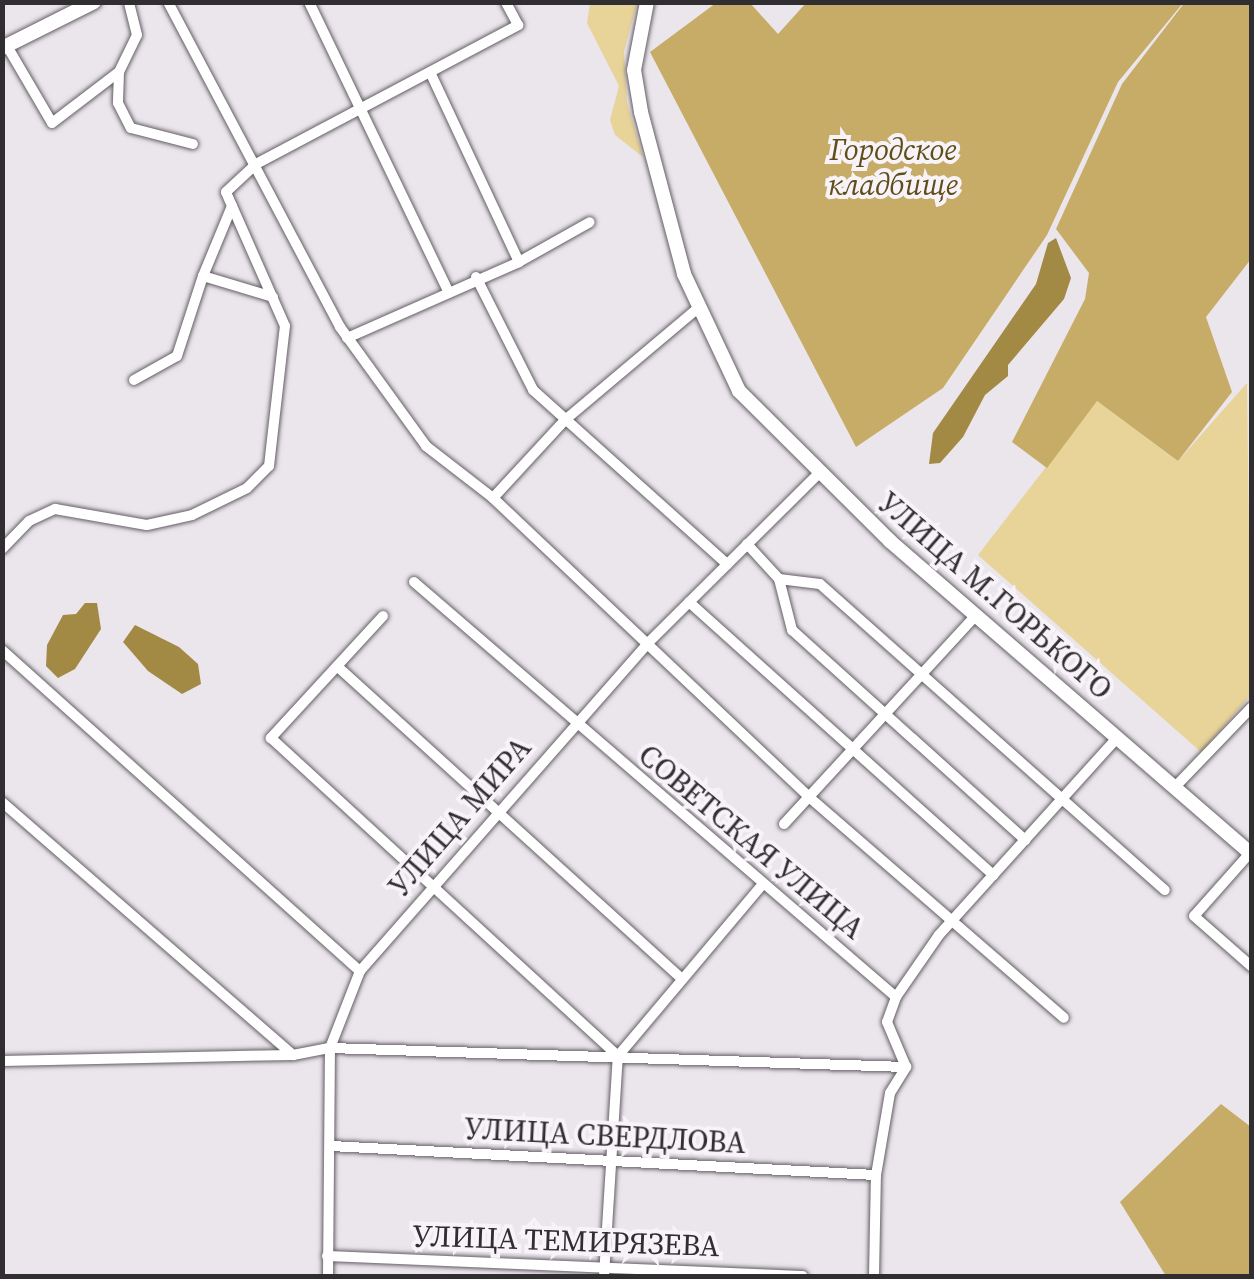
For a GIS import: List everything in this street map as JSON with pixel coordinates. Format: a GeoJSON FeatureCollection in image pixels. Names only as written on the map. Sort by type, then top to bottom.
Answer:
{"type":"FeatureCollection","features":[{"type":"Feature","properties":{"kind":"main road","name":"УЛИЦА М.ГОРЬКОГО"},"geometry":{"type":"LineString","coordinates":[[647,2],[634,70],[640,112],[697,310],[750,406],[818,474],[975,616],[1250,854]]}},
{"type":"Feature","properties":{"kind":"main road"},"geometry":{"type":"LineString","coordinates":[[5,47],[83,5]]}},
{"type":"Feature","properties":{"kind":"street"},"geometry":{"type":"LineString","coordinates":[[5,47],[52,122],[118,72],[138,35],[129,2]]}},
{"type":"Feature","properties":{"kind":"street"},"geometry":{"type":"LineString","coordinates":[[168,2],[198,68],[256,164],[346,338],[426,446],[493,498],[809,797],[1064,1018]]}},
{"type":"Feature","properties":{"kind":"street"},"geometry":{"type":"LineString","coordinates":[[308,2],[447,289]]}},
{"type":"Feature","properties":{"kind":"street"},"geometry":{"type":"LineString","coordinates":[[2,549],[28,521],[55,509],[147,525],[192,516],[247,488],[269,466],[285,326],[226,192],[256,164],[518,25],[506,2]]}},
{"type":"Feature","properties":{"kind":"street"},"geometry":{"type":"LineString","coordinates":[[118,72],[118,103],[131,128],[193,144]]}},
{"type":"Feature","properties":{"kind":"street"},"geometry":{"type":"LineString","coordinates":[[430,72],[520,262]]}},
{"type":"Feature","properties":{"kind":"street"},"geometry":{"type":"LineString","coordinates":[[134,380],[177,356],[203,276],[232,206]]}},
{"type":"Feature","properties":{"kind":"street"},"geometry":{"type":"LineString","coordinates":[[346,338],[447,289],[520,262],[590,222]]}},
{"type":"Feature","properties":{"kind":"street"},"geometry":{"type":"LineString","coordinates":[[203,276],[273,297]]}},
{"type":"Feature","properties":{"kind":"street"},"geometry":{"type":"LineString","coordinates":[[476,277],[533,390],[727,564]]}},
{"type":"Feature","properties":{"kind":"street"},"geometry":{"type":"LineString","coordinates":[[493,498],[565,420],[697,310]]}},
{"type":"Feature","properties":{"kind":"street","name":"УЛИЦА МИРА"},"geometry":{"type":"LineString","coordinates":[[328,1276],[330,1048],[360,971],[647,644],[818,474]]}},
{"type":"Feature","properties":{"kind":"street"},"geometry":{"type":"LineString","coordinates":[[747,544],[779,579],[792,630],[884,717],[1026,840]]}},
{"type":"Feature","properties":{"kind":"street"},"geometry":{"type":"LineString","coordinates":[[779,579],[820,584],[924,674],[988,739],[1063,797],[1165,890]]}},
{"type":"Feature","properties":{"kind":"street","name":"СОВЕТСКАЯ УЛИЦА"},"geometry":{"type":"LineString","coordinates":[[414,582],[761,886],[896,997]]}},
{"type":"Feature","properties":{"kind":"street"},"geometry":{"type":"LineString","coordinates":[[689,602],[848,751],[993,875]]}},
{"type":"Feature","properties":{"kind":"street"},"geometry":{"type":"LineString","coordinates":[[383,616],[270,738],[618,1056]]}},
{"type":"Feature","properties":{"kind":"street"},"geometry":{"type":"LineString","coordinates":[[784,824],[975,616]]}},
{"type":"Feature","properties":{"kind":"street"},"geometry":{"type":"LineString","coordinates":[[2,650],[360,971]]}},
{"type":"Feature","properties":{"kind":"street"},"geometry":{"type":"LineString","coordinates":[[338,667],[494,815],[680,977]]}},
{"type":"Feature","properties":{"kind":"street"},"geometry":{"type":"LineString","coordinates":[[1174,788],[1252,706]]}},
{"type":"Feature","properties":{"kind":"street"},"geometry":{"type":"LineString","coordinates":[[906,1067],[887,1022],[896,997],[954,920],[1116,739]]}},
{"type":"Feature","properties":{"kind":"street"},"geometry":{"type":"LineString","coordinates":[[2,802],[40,840],[294,1056]]}},
{"type":"Feature","properties":{"kind":"street"},"geometry":{"type":"LineString","coordinates":[[1250,854],[1194,916],[1252,966]]}},
{"type":"Feature","properties":{"kind":"street"},"geometry":{"type":"LineString","coordinates":[[604,1271],[618,1056],[680,977],[761,886]]}},
{"type":"Feature","properties":{"kind":"street"},"geometry":{"type":"LineString","coordinates":[[2,1062],[294,1056],[330,1048],[906,1067]]}},
{"type":"Feature","properties":{"kind":"street"},"geometry":{"type":"LineString","coordinates":[[874,1276],[876,1175],[890,1093],[906,1067]]}},
{"type":"Feature","properties":{"kind":"street","name":"УЛИЦА СВЕРДЛОВА"},"geometry":{"type":"LineString","coordinates":[[331,1146],[876,1175]]}},
{"type":"Feature","properties":{"kind":"street","name":"УЛИЦА ТЕМИРЯЗЕВА"},"geometry":{"type":"LineString","coordinates":[[328,1256],[604,1271],[803,1276]]}},
{"type":"Feature","properties":{"kind":"shaded area"},"geometry":{"type":"Polygon","coordinates":[[[590,3],[637,3],[624,52],[627,102],[643,157],[615,135],[610,120],[619,86],[587,23],[590,3]]]}},
{"type":"Feature","properties":{"kind":"shaded area"},"geometry":{"type":"Polygon","coordinates":[[[1056,238],[1071,278],[1064,299],[1008,365],[1008,376],[985,395],[963,437],[940,463],[929,464],[933,433],[1036,284],[1048,243],[1056,238]]]}},
{"type":"Feature","properties":{"kind":"shaded area"},"geometry":{"type":"Polygon","coordinates":[[[1247,383],[1251,695],[1201,752],[978,555],[1097,401],[1178,461],[1247,383]]]}},
{"type":"Feature","properties":{"kind":"shaded area"},"geometry":{"type":"Polygon","coordinates":[[[85,603],[97,603],[101,629],[75,669],[58,678],[46,666],[47,645],[63,615],[76,614],[85,603]]]}},
{"type":"Feature","properties":{"kind":"shaded area"},"geometry":{"type":"Polygon","coordinates":[[[135,625],[179,647],[198,664],[201,684],[182,694],[148,671],[123,642],[135,625]]]}},
{"type":"Feature","properties":{"kind":"green space"},"geometry":{"type":"Polygon","coordinates":[[[1185,2],[1251,3],[1251,259],[1206,317],[1232,392],[1178,461],[1097,401],[1047,468],[1012,442],[1085,299],[1089,273],[1056,229],[1122,84],[1185,2]]]}},
{"type":"Feature","properties":{"kind":"green space","name":"Городское кладбище"},"geometry":{"type":"Polygon","coordinates":[[[716,3],[750,3],[778,34],[806,3],[1183,3],[1118,82],[1047,235],[943,388],[856,447],[650,52],[716,3]]]}},
{"type":"Feature","properties":{"kind":"green space"},"geometry":{"type":"Polygon","coordinates":[[[1221,1104],[1251,1127],[1251,1276],[1166,1276],[1120,1202],[1221,1104]]]}}]}
